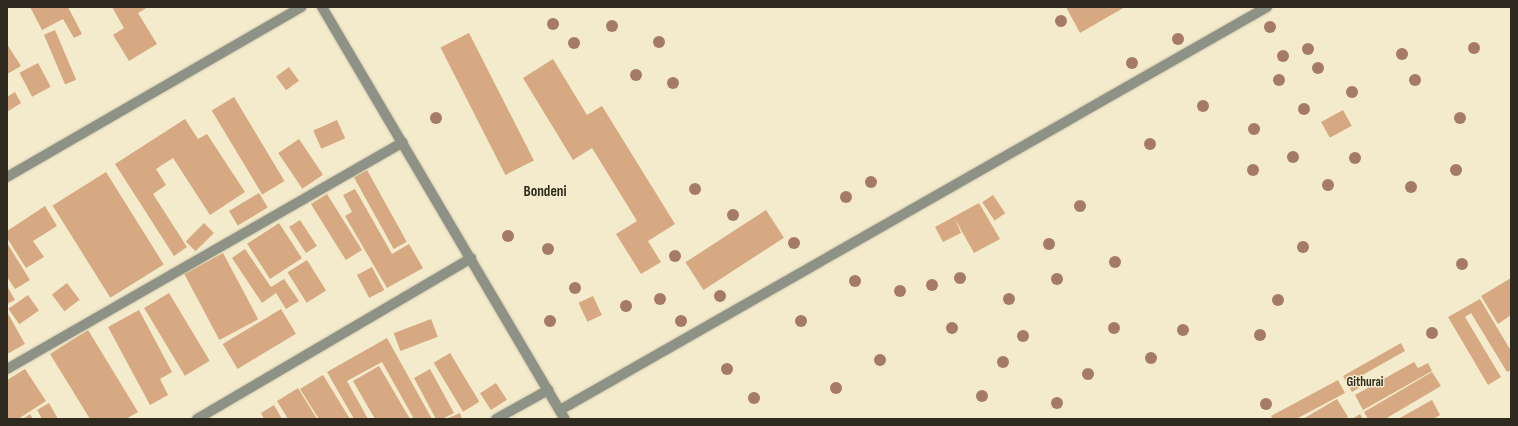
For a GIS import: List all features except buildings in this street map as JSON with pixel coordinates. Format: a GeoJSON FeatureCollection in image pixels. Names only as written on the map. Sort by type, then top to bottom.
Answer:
{"type":"FeatureCollection","features":[{"type":"Feature","properties":{"kind":"street"},"geometry":{"type":"LineString","coordinates":[[7,177],[302,7]]}},
{"type":"Feature","properties":{"kind":"street"},"geometry":{"type":"LineString","coordinates":[[322,7],[563,415],[1267,7]]}},
{"type":"Feature","properties":{"kind":"street"},"geometry":{"type":"LineString","coordinates":[[7,369],[403,142]]}},
{"type":"Feature","properties":{"kind":"street"},"geometry":{"type":"LineString","coordinates":[[197,419],[471,258]]}},
{"type":"Feature","properties":{"kind":"street"},"geometry":{"type":"LineString","coordinates":[[496,419],[548,390]]}},
{"type":"Feature","properties":{"kind":"district","name":"Bondeni"},"geometry":{"type":"Point","coordinates":[545,192]}},
{"type":"Feature","properties":{"kind":"district","name":"Githurai"},"geometry":{"type":"Point","coordinates":[1365,382]}}]}
